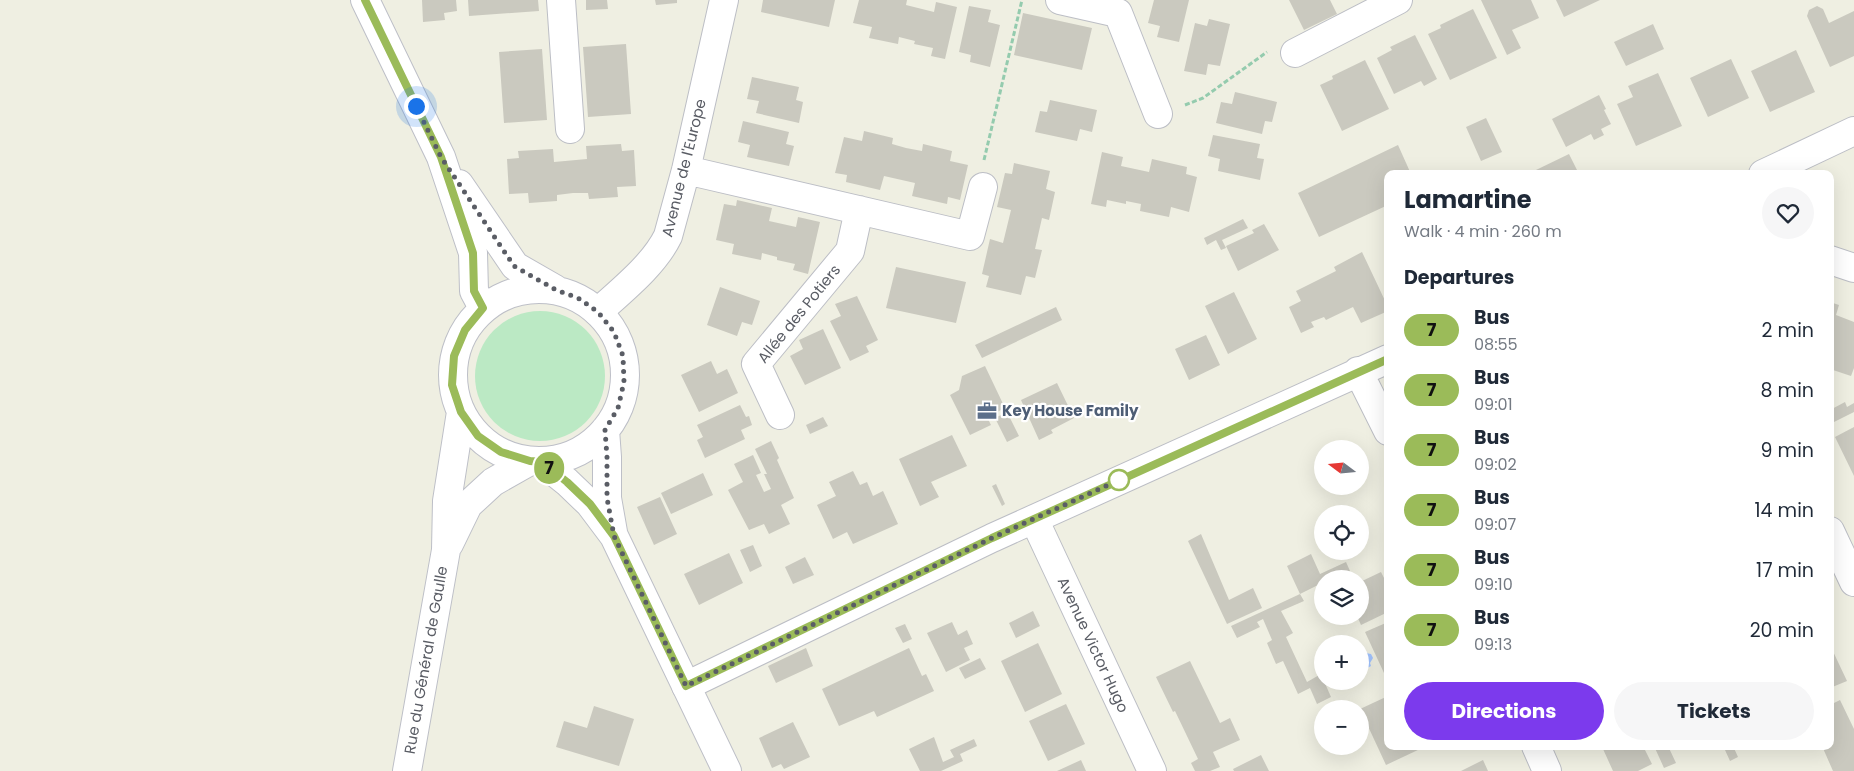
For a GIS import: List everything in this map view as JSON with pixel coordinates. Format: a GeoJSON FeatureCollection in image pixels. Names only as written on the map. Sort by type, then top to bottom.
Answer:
{"type":"FeatureCollection","features":[{"type":"Feature","properties":{"kind":"street"},"geometry":{"type":"LineString","coordinates":[[365,0],[441,157],[473,253],[474,291],[483,308]]}},
{"type":"Feature","properties":{"kind":"street"},"geometry":{"type":"LineString","coordinates":[[562,0],[570,129]]}},
{"type":"Feature","properties":{"kind":"street","name":"Avenue de l'Europe"},"geometry":{"type":"LineString","coordinates":[[598,312],[637,276],[664,244],[672,225],[724,0]]}},
{"type":"Feature","properties":{"kind":"street"},"geometry":{"type":"LineString","coordinates":[[1060,0],[1118,13],[1158,114]]}},
{"type":"Feature","properties":{"kind":"street"},"geometry":{"type":"LineString","coordinates":[[1295,53],[1387,2]]}},
{"type":"Feature","properties":{"kind":"street"},"geometry":{"type":"LineString","coordinates":[[1772,170],[1854,131]]}},
{"type":"Feature","properties":{"kind":"street"},"geometry":{"type":"LineString","coordinates":[[441,157],[514,266],[556,290],[578,298],[598,312],[614,332],[623,356],[624,382],[618,408],[605,430],[588,445],[568,455],[536,461]]}},
{"type":"Feature","properties":{"kind":"street"},"geometry":{"type":"LineString","coordinates":[[686,170],[970,236],[983,187]]}},
{"type":"Feature","properties":{"kind":"street","name":"Allée des Potiers"},"geometry":{"type":"LineString","coordinates":[[780,416],[756,364],[850,251],[859,210]]}},
{"type":"Feature","properties":{"kind":"street"},"geometry":{"type":"LineString","coordinates":[[1834,261],[1854,268]]}},
{"type":"Feature","properties":{"kind":"street"},"geometry":{"type":"LineString","coordinates":[[556,290],[531,288],[483,308],[465,330],[454,356],[452,385],[461,412],[478,436],[501,452],[536,461],[567,482],[590,504],[614,536],[727,771]]}},
{"type":"Feature","properties":{"kind":"street"},"geometry":{"type":"LineString","coordinates":[[686,686],[992,538],[1384,361]]}},
{"type":"Feature","properties":{"kind":"street"},"geometry":{"type":"LineString","coordinates":[[1358,371],[1384,423]]}},
{"type":"Feature","properties":{"kind":"street","name":"Rue du Général de Gaulle"},"geometry":{"type":"LineString","coordinates":[[407,771],[446,550],[447,501],[461,412]]}},
{"type":"Feature","properties":{"kind":"street"},"geometry":{"type":"LineString","coordinates":[[605,430],[607,498],[614,536]]}},
{"type":"Feature","properties":{"kind":"street","name":"Rue du Général de Gaulle"},"geometry":{"type":"LineString","coordinates":[[446,550],[468,505],[493,482],[536,461]]}},
{"type":"Feature","properties":{"kind":"street","name":"Avenue Victor Hugo"},"geometry":{"type":"LineString","coordinates":[[1034,519],[1152,771]]}},
{"type":"Feature","properties":{"kind":"street"},"geometry":{"type":"LineString","coordinates":[[1834,540],[1854,582]]}},
{"type":"Feature","properties":{"kind":"street"},"geometry":{"type":"LineString","coordinates":[[1538,750],[1548,771]]}},
{"type":"Feature","properties":{"kind":"path"},"geometry":{"type":"LineString","coordinates":[[983,187],[982,170],[1022,0]]}},
{"type":"Feature","properties":{"kind":"path"},"geometry":{"type":"LineString","coordinates":[[1158,114],[1203,98],[1277,45],[1295,53]]}},
{"type":"Feature","properties":{"kind":"green space"},"geometry":{"type":"Polygon","coordinates":[[[540,311],[553,312],[565,316],[586,330],[600,351],[604,363],[604,389],[600,401],[586,422],[565,436],[553,440],[540,441],[527,440],[515,436],[494,422],[480,401],[476,389],[475,376],[476,363],[480,351],[494,330],[515,316],[527,312],[540,311]]]}},
{"type":"Feature","properties":{"kind":"water"},"geometry":{"type":"Polygon","coordinates":[[[1369,654],[1373,658],[1370,663],[1371,666],[1369,667],[1369,654]]]}},
{"type":"Feature","properties":{"kind":"building"},"geometry":{"type":"Polygon","coordinates":[[[422,0],[456,0],[457,11],[444,13],[445,20],[423,22],[422,0]]]}},
{"type":"Feature","properties":{"kind":"building"},"geometry":{"type":"Polygon","coordinates":[[[468,0],[538,0],[539,11],[469,16],[468,0]]]}},
{"type":"Feature","properties":{"kind":"building"},"geometry":{"type":"Polygon","coordinates":[[[586,0],[607,0],[608,9],[586,10],[586,0]]]}},
{"type":"Feature","properties":{"kind":"building"},"geometry":{"type":"Polygon","coordinates":[[[655,0],[677,0],[677,3],[656,5],[655,0]]]}},
{"type":"Feature","properties":{"kind":"building"},"geometry":{"type":"Polygon","coordinates":[[[763,0],[835,0],[829,27],[761,12],[763,0]]]}},
{"type":"Feature","properties":{"kind":"building"},"geometry":{"type":"Polygon","coordinates":[[[859,0],[907,0],[906,5],[934,12],[936,2],[957,7],[945,59],[931,56],[933,48],[914,44],[915,41],[899,37],[898,44],[869,38],[872,27],[853,23],[859,0]]]}},
{"type":"Feature","properties":{"kind":"building"},"geometry":{"type":"Polygon","coordinates":[[[1154,0],[1189,0],[1179,42],[1157,37],[1160,26],[1148,23],[1154,0]]]}},
{"type":"Feature","properties":{"kind":"building"},"geometry":{"type":"Polygon","coordinates":[[[1289,0],[1330,0],[1337,14],[1304,30],[1289,0]]]}},
{"type":"Feature","properties":{"kind":"building"},"geometry":{"type":"Polygon","coordinates":[[[1481,0],[1531,0],[1539,18],[1512,30],[1521,48],[1507,55],[1481,0]]]}},
{"type":"Feature","properties":{"kind":"building"},"geometry":{"type":"Polygon","coordinates":[[[1556,0],[1600,0],[1564,17],[1556,0]]]}},
{"type":"Feature","properties":{"kind":"building"},"geometry":{"type":"Polygon","coordinates":[[[969,6],[991,10],[988,22],[1000,25],[990,67],[970,62],[971,55],[959,52],[969,6]]]}},
{"type":"Feature","properties":{"kind":"building"},"geometry":{"type":"Polygon","coordinates":[[[1817,6],[1823,9],[1829,23],[1854,11],[1854,56],[1830,67],[1807,16],[1809,10],[1817,6]]]}},
{"type":"Feature","properties":{"kind":"building"},"geometry":{"type":"Polygon","coordinates":[[[1473,9],[1497,58],[1450,80],[1428,34],[1441,28],[1440,25],[1473,9]]]}},
{"type":"Feature","properties":{"kind":"building"},"geometry":{"type":"Polygon","coordinates":[[[1023,13],[1092,28],[1082,70],[1014,55],[1023,13]]]}},
{"type":"Feature","properties":{"kind":"building"},"geometry":{"type":"Polygon","coordinates":[[[1209,19],[1230,24],[1220,66],[1208,64],[1206,75],[1184,71],[1195,23],[1207,26],[1209,19]]]}},
{"type":"Feature","properties":{"kind":"building"},"geometry":{"type":"Polygon","coordinates":[[[1653,24],[1664,49],[1626,66],[1614,42],[1653,24]]]}},
{"type":"Feature","properties":{"kind":"building"},"geometry":{"type":"Polygon","coordinates":[[[1415,35],[1437,79],[1424,86],[1421,81],[1394,94],[1377,58],[1392,50],[1390,47],[1415,35]]]}},
{"type":"Feature","properties":{"kind":"building"},"geometry":{"type":"Polygon","coordinates":[[[626,44],[631,114],[588,117],[583,47],[626,44]]]}},
{"type":"Feature","properties":{"kind":"building"},"geometry":{"type":"Polygon","coordinates":[[[542,49],[547,120],[504,123],[499,52],[542,49]]]}},
{"type":"Feature","properties":{"kind":"building"},"geometry":{"type":"Polygon","coordinates":[[[1796,50],[1815,92],[1770,112],[1751,71],[1796,50]]]}},
{"type":"Feature","properties":{"kind":"building"},"geometry":{"type":"Polygon","coordinates":[[[1731,59],[1749,98],[1708,117],[1690,78],[1731,59]]]}},
{"type":"Feature","properties":{"kind":"building"},"geometry":{"type":"Polygon","coordinates":[[[1365,60],[1389,109],[1342,131],[1320,85],[1333,79],[1332,76],[1365,60]]]}},
{"type":"Feature","properties":{"kind":"building"},"geometry":{"type":"Polygon","coordinates":[[[1658,73],[1682,126],[1636,146],[1617,104],[1633,97],[1628,86],[1658,73]]]}},
{"type":"Feature","properties":{"kind":"building"},"geometry":{"type":"Polygon","coordinates":[[[752,77],[799,87],[796,100],[803,102],[799,123],[756,113],[759,101],[747,99],[752,77]]]}},
{"type":"Feature","properties":{"kind":"building"},"geometry":{"type":"Polygon","coordinates":[[[1235,92],[1277,102],[1272,122],[1265,121],[1262,134],[1216,123],[1221,102],[1232,104],[1235,92]]]}},
{"type":"Feature","properties":{"kind":"building"},"geometry":{"type":"Polygon","coordinates":[[[1599,95],[1611,124],[1601,129],[1604,135],[1594,140],[1591,134],[1566,147],[1552,119],[1599,95]]]}},
{"type":"Feature","properties":{"kind":"building"},"geometry":{"type":"Polygon","coordinates":[[[1050,100],[1097,110],[1092,132],[1080,129],[1077,141],[1035,132],[1040,111],[1047,112],[1050,100]]]}},
{"type":"Feature","properties":{"kind":"building"},"geometry":{"type":"Polygon","coordinates":[[[1486,118],[1502,152],[1481,161],[1466,127],[1486,118]]]}},
{"type":"Feature","properties":{"kind":"building"},"geometry":{"type":"Polygon","coordinates":[[[743,121],[789,132],[786,144],[794,146],[789,166],[747,157],[750,145],[738,142],[743,121]]]}},
{"type":"Feature","properties":{"kind":"building"},"geometry":{"type":"Polygon","coordinates":[[[864,131],[893,138],[892,144],[906,148],[922,151],[923,144],[952,151],[950,161],[968,165],[960,200],[948,197],[947,204],[912,196],[915,183],[884,176],[880,190],[846,182],[847,175],[835,173],[844,137],[862,141],[864,131]]]}},
{"type":"Feature","properties":{"kind":"building"},"geometry":{"type":"Polygon","coordinates":[[[1213,135],[1260,144],[1257,158],[1264,159],[1260,180],[1218,171],[1220,159],[1208,156],[1213,135]]]}},
{"type":"Feature","properties":{"kind":"building"},"geometry":{"type":"Polygon","coordinates":[[[621,144],[622,151],[634,150],[636,186],[617,187],[618,197],[589,199],[588,193],[573,193],[557,195],[557,201],[529,203],[528,193],[509,194],[507,159],[519,158],[518,151],[553,149],[554,162],[587,159],[586,146],[621,144]]]}},
{"type":"Feature","properties":{"kind":"building"},"geometry":{"type":"Polygon","coordinates":[[[1398,145],[1409,170],[1384,170],[1384,207],[1319,237],[1298,193],[1398,145]]]}},
{"type":"Feature","properties":{"kind":"building"},"geometry":{"type":"Polygon","coordinates":[[[1102,152],[1123,157],[1121,166],[1149,172],[1152,159],[1187,167],[1186,174],[1197,177],[1189,212],[1171,207],[1169,217],[1140,211],[1141,204],[1126,201],[1126,204],[1107,200],[1106,207],[1091,204],[1102,152]]]}},
{"type":"Feature","properties":{"kind":"building"},"geometry":{"type":"Polygon","coordinates":[[[1569,154],[1577,170],[1536,170],[1569,154]]]}},
{"type":"Feature","properties":{"kind":"building"},"geometry":{"type":"Polygon","coordinates":[[[1014,163],[1050,171],[1046,189],[1055,192],[1049,220],[1042,218],[1035,249],[1042,250],[1035,278],[1026,276],[1021,295],[986,287],[989,276],[982,274],[990,239],[1003,243],[1011,210],[997,207],[1005,173],[1012,174],[1014,163]]]}},
{"type":"Feature","properties":{"kind":"building"},"geometry":{"type":"Polygon","coordinates":[[[737,200],[772,208],[769,221],[796,227],[798,217],[820,222],[808,274],[793,270],[795,264],[777,260],[777,257],[762,253],[761,260],[732,254],[734,244],[716,240],[724,204],[736,206],[737,200]]]}},
{"type":"Feature","properties":{"kind":"building"},"geometry":{"type":"Polygon","coordinates":[[[1243,219],[1248,228],[1222,240],[1226,248],[1221,250],[1216,240],[1207,245],[1204,238],[1243,219]]]}},
{"type":"Feature","properties":{"kind":"building"},"geometry":{"type":"Polygon","coordinates":[[[1264,224],[1279,250],[1238,271],[1226,246],[1254,233],[1252,230],[1264,224]]]}},
{"type":"Feature","properties":{"kind":"building"},"geometry":{"type":"Polygon","coordinates":[[[1362,252],[1384,299],[1384,313],[1361,323],[1353,307],[1326,320],[1324,317],[1311,322],[1314,327],[1301,333],[1289,307],[1301,301],[1296,291],[1336,271],[1334,267],[1362,252]]]}},
{"type":"Feature","properties":{"kind":"building"},"geometry":{"type":"Polygon","coordinates":[[[896,267],[966,282],[956,323],[886,308],[896,267]]]}},
{"type":"Feature","properties":{"kind":"building"},"geometry":{"type":"Polygon","coordinates":[[[720,287],[760,301],[752,325],[742,322],[737,336],[707,325],[720,287]]]}},
{"type":"Feature","properties":{"kind":"building"},"geometry":{"type":"Polygon","coordinates":[[[1234,292],[1257,339],[1228,354],[1205,306],[1234,292]]]}},
{"type":"Feature","properties":{"kind":"building"},"geometry":{"type":"Polygon","coordinates":[[[857,296],[878,340],[866,346],[869,352],[850,361],[830,321],[841,316],[835,304],[857,296]]]}},
{"type":"Feature","properties":{"kind":"building"},"geometry":{"type":"Polygon","coordinates":[[[1834,303],[1839,305],[1836,315],[1854,322],[1854,368],[1851,376],[1834,370],[1834,303]]]}},
{"type":"Feature","properties":{"kind":"building"},"geometry":{"type":"Polygon","coordinates":[[[1056,307],[1062,320],[982,358],[975,345],[1056,307]]]}},
{"type":"Feature","properties":{"kind":"building"},"geometry":{"type":"Polygon","coordinates":[[[823,329],[841,368],[805,385],[790,356],[803,349],[799,340],[823,329]]]}},
{"type":"Feature","properties":{"kind":"building"},"geometry":{"type":"Polygon","coordinates":[[[1206,335],[1220,365],[1189,380],[1175,349],[1206,335]]]}},
{"type":"Feature","properties":{"kind":"building"},"geometry":{"type":"Polygon","coordinates":[[[711,361],[717,374],[727,369],[738,393],[699,412],[681,375],[711,361]]]}},
{"type":"Feature","properties":{"kind":"building"},"geometry":{"type":"Polygon","coordinates":[[[985,366],[1005,408],[987,417],[991,425],[970,435],[950,395],[959,390],[962,376],[985,366]]]}},
{"type":"Feature","properties":{"kind":"building"},"geometry":{"type":"Polygon","coordinates":[[[1057,383],[1074,418],[1051,430],[1053,433],[1039,440],[1021,400],[1057,383]]]}},
{"type":"Feature","properties":{"kind":"building"},"geometry":{"type":"Polygon","coordinates":[[[1845,402],[1847,407],[1854,403],[1854,412],[1834,422],[1834,408],[1845,402]]]}},
{"type":"Feature","properties":{"kind":"building"},"geometry":{"type":"Polygon","coordinates":[[[740,405],[746,417],[749,416],[752,425],[741,430],[745,439],[705,458],[697,440],[703,437],[697,425],[740,405]]]}},
{"type":"Feature","properties":{"kind":"building"},"geometry":{"type":"Polygon","coordinates":[[[1007,412],[1019,436],[1007,442],[995,418],[1007,412]]]}},
{"type":"Feature","properties":{"kind":"building"},"geometry":{"type":"Polygon","coordinates":[[[823,417],[828,426],[810,434],[806,425],[823,417]]]}},
{"type":"Feature","properties":{"kind":"building"},"geometry":{"type":"Polygon","coordinates":[[[1854,427],[1854,476],[1835,437],[1854,427]]]}},
{"type":"Feature","properties":{"kind":"building"},"geometry":{"type":"Polygon","coordinates":[[[952,435],[967,466],[931,482],[939,497],[920,506],[899,459],[952,435]]]}},
{"type":"Feature","properties":{"kind":"building"},"geometry":{"type":"Polygon","coordinates":[[[771,441],[779,458],[777,460],[794,498],[781,505],[790,524],[769,534],[764,524],[749,530],[728,490],[743,482],[734,464],[753,455],[761,473],[756,475],[764,492],[771,489],[764,474],[767,474],[755,449],[771,441]]]}},
{"type":"Feature","properties":{"kind":"building"},"geometry":{"type":"Polygon","coordinates":[[[853,471],[860,485],[867,482],[873,496],[883,491],[898,524],[853,544],[847,532],[833,539],[817,505],[836,496],[829,482],[853,471]]]}},
{"type":"Feature","properties":{"kind":"building"},"geometry":{"type":"Polygon","coordinates":[[[703,473],[713,495],[671,514],[661,493],[703,473]]]}},
{"type":"Feature","properties":{"kind":"building"},"geometry":{"type":"Polygon","coordinates":[[[996,484],[1005,504],[1002,506],[992,486],[996,484]]]}},
{"type":"Feature","properties":{"kind":"building"},"geometry":{"type":"Polygon","coordinates":[[[660,497],[677,534],[654,545],[637,507],[660,497]]]}},
{"type":"Feature","properties":{"kind":"building"},"geometry":{"type":"Polygon","coordinates":[[[1201,534],[1229,600],[1253,588],[1262,608],[1227,624],[1188,541],[1201,534]]]}},
{"type":"Feature","properties":{"kind":"building"},"geometry":{"type":"Polygon","coordinates":[[[753,545],[762,566],[750,572],[740,550],[753,545]]]}},
{"type":"Feature","properties":{"kind":"building"},"geometry":{"type":"Polygon","coordinates":[[[729,553],[743,583],[699,605],[684,574],[729,553]]]}},
{"type":"Feature","properties":{"kind":"building"},"geometry":{"type":"Polygon","coordinates":[[[1311,554],[1318,570],[1314,570],[1314,587],[1300,594],[1287,566],[1311,554]]]}},
{"type":"Feature","properties":{"kind":"building"},"geometry":{"type":"Polygon","coordinates":[[[805,557],[814,575],[793,584],[785,567],[805,557]]]}},
{"type":"Feature","properties":{"kind":"building"},"geometry":{"type":"Polygon","coordinates":[[[1346,562],[1350,570],[1329,570],[1346,562]]]}},
{"type":"Feature","properties":{"kind":"building"},"geometry":{"type":"Polygon","coordinates":[[[1381,572],[1384,578],[1384,614],[1369,621],[1369,578],[1381,572]]]}},
{"type":"Feature","properties":{"kind":"building"},"geometry":{"type":"Polygon","coordinates":[[[1300,594],[1304,601],[1281,611],[1293,633],[1286,637],[1307,682],[1314,678],[1314,690],[1328,690],[1331,697],[1325,700],[1315,700],[1310,688],[1298,694],[1283,661],[1276,664],[1267,643],[1272,640],[1263,619],[1257,622],[1260,627],[1237,638],[1231,626],[1300,594]]]}},
{"type":"Feature","properties":{"kind":"building"},"geometry":{"type":"Polygon","coordinates":[[[1033,611],[1040,626],[1016,638],[1009,623],[1033,611]]]}},
{"type":"Feature","properties":{"kind":"building"},"geometry":{"type":"Polygon","coordinates":[[[952,622],[958,635],[967,630],[973,644],[964,648],[970,660],[946,672],[927,633],[952,622]]]}},
{"type":"Feature","properties":{"kind":"building"},"geometry":{"type":"Polygon","coordinates":[[[905,624],[912,639],[903,643],[895,628],[905,624]]]}},
{"type":"Feature","properties":{"kind":"building"},"geometry":{"type":"Polygon","coordinates":[[[1384,624],[1384,673],[1369,641],[1369,635],[1366,635],[1365,632],[1384,624]]]}},
{"type":"Feature","properties":{"kind":"building"},"geometry":{"type":"Polygon","coordinates":[[[1038,643],[1062,694],[1025,712],[1001,661],[1038,643]]]}},
{"type":"Feature","properties":{"kind":"building"},"geometry":{"type":"Polygon","coordinates":[[[806,648],[813,666],[776,683],[768,666],[806,648]]]}},
{"type":"Feature","properties":{"kind":"building"},"geometry":{"type":"Polygon","coordinates":[[[909,648],[922,676],[926,674],[934,691],[877,717],[874,711],[839,726],[822,689],[909,648]]]}},
{"type":"Feature","properties":{"kind":"building"},"geometry":{"type":"Polygon","coordinates":[[[1834,653],[1847,681],[1834,686],[1834,653]]]}},
{"type":"Feature","properties":{"kind":"building"},"geometry":{"type":"Polygon","coordinates":[[[980,658],[986,669],[965,679],[959,668],[980,658]]]}},
{"type":"Feature","properties":{"kind":"building"},"geometry":{"type":"Polygon","coordinates":[[[1190,661],[1220,723],[1230,718],[1240,740],[1213,752],[1220,767],[1210,771],[1195,771],[1191,763],[1198,759],[1156,677],[1190,661]]]}},
{"type":"Feature","properties":{"kind":"building"},"geometry":{"type":"Polygon","coordinates":[[[1384,698],[1384,750],[1418,750],[1386,765],[1369,728],[1369,705],[1384,698]]]}},
{"type":"Feature","properties":{"kind":"building"},"geometry":{"type":"Polygon","coordinates":[[[1840,700],[1854,729],[1854,771],[1833,771],[1824,750],[1834,750],[1834,703],[1840,700]]]}},
{"type":"Feature","properties":{"kind":"building"},"geometry":{"type":"Polygon","coordinates":[[[1066,704],[1085,744],[1048,761],[1029,721],[1066,704]]]}},
{"type":"Feature","properties":{"kind":"building"},"geometry":{"type":"Polygon","coordinates":[[[594,706],[634,719],[619,766],[556,747],[564,721],[587,728],[594,706]]]}},
{"type":"Feature","properties":{"kind":"building"},"geometry":{"type":"Polygon","coordinates":[[[793,722],[810,757],[784,769],[781,764],[772,768],[759,738],[793,722]]]}},
{"type":"Feature","properties":{"kind":"building"},"geometry":{"type":"Polygon","coordinates":[[[934,737],[943,762],[954,757],[950,750],[974,739],[977,746],[960,754],[963,761],[941,771],[920,771],[909,749],[934,737]]]}},
{"type":"Feature","properties":{"kind":"building"},"geometry":{"type":"Polygon","coordinates":[[[1603,750],[1645,750],[1652,764],[1638,771],[1613,771],[1603,750]]]}},
{"type":"Feature","properties":{"kind":"building"},"geometry":{"type":"Polygon","coordinates":[[[1656,750],[1670,750],[1676,763],[1664,768],[1656,750]]]}},
{"type":"Feature","properties":{"kind":"building"},"geometry":{"type":"Polygon","coordinates":[[[1725,750],[1735,750],[1738,757],[1730,761],[1725,750]]]}},
{"type":"Feature","properties":{"kind":"building"},"geometry":{"type":"Polygon","coordinates":[[[1261,755],[1269,771],[1234,771],[1233,769],[1261,755]]]}},
{"type":"Feature","properties":{"kind":"building"},"geometry":{"type":"Polygon","coordinates":[[[1081,760],[1086,771],[1057,771],[1081,760]]]}},
{"type":"Feature","properties":{"kind":"building"},"geometry":{"type":"Polygon","coordinates":[[[1483,760],[1488,771],[1461,771],[1483,760]]]}},
{"type":"Feature","properties":{"kind":"bus line","name":"7"},"geometry":{"type":"LineString","coordinates":[[365,0],[441,157],[473,253],[474,291],[483,308],[465,330],[454,356],[452,385],[461,412],[478,436],[501,452],[530,461],[542,462],[590,504],[614,536],[686,686],[992,538],[1384,361]]}},
{"type":"Feature","properties":{"kind":"place","name":"Key House Family"},"geometry":{"type":"Point","coordinates":[987,411]}},
{"type":"Feature","properties":{"kind":"route"},"geometry":{"type":"LineString","coordinates":[[416,106],[441,157],[514,266],[556,290],[578,298],[598,312],[614,332],[623,356],[624,382],[618,408],[605,430],[607,498],[614,536],[686,686],[992,538],[1119,480]]}}]}
